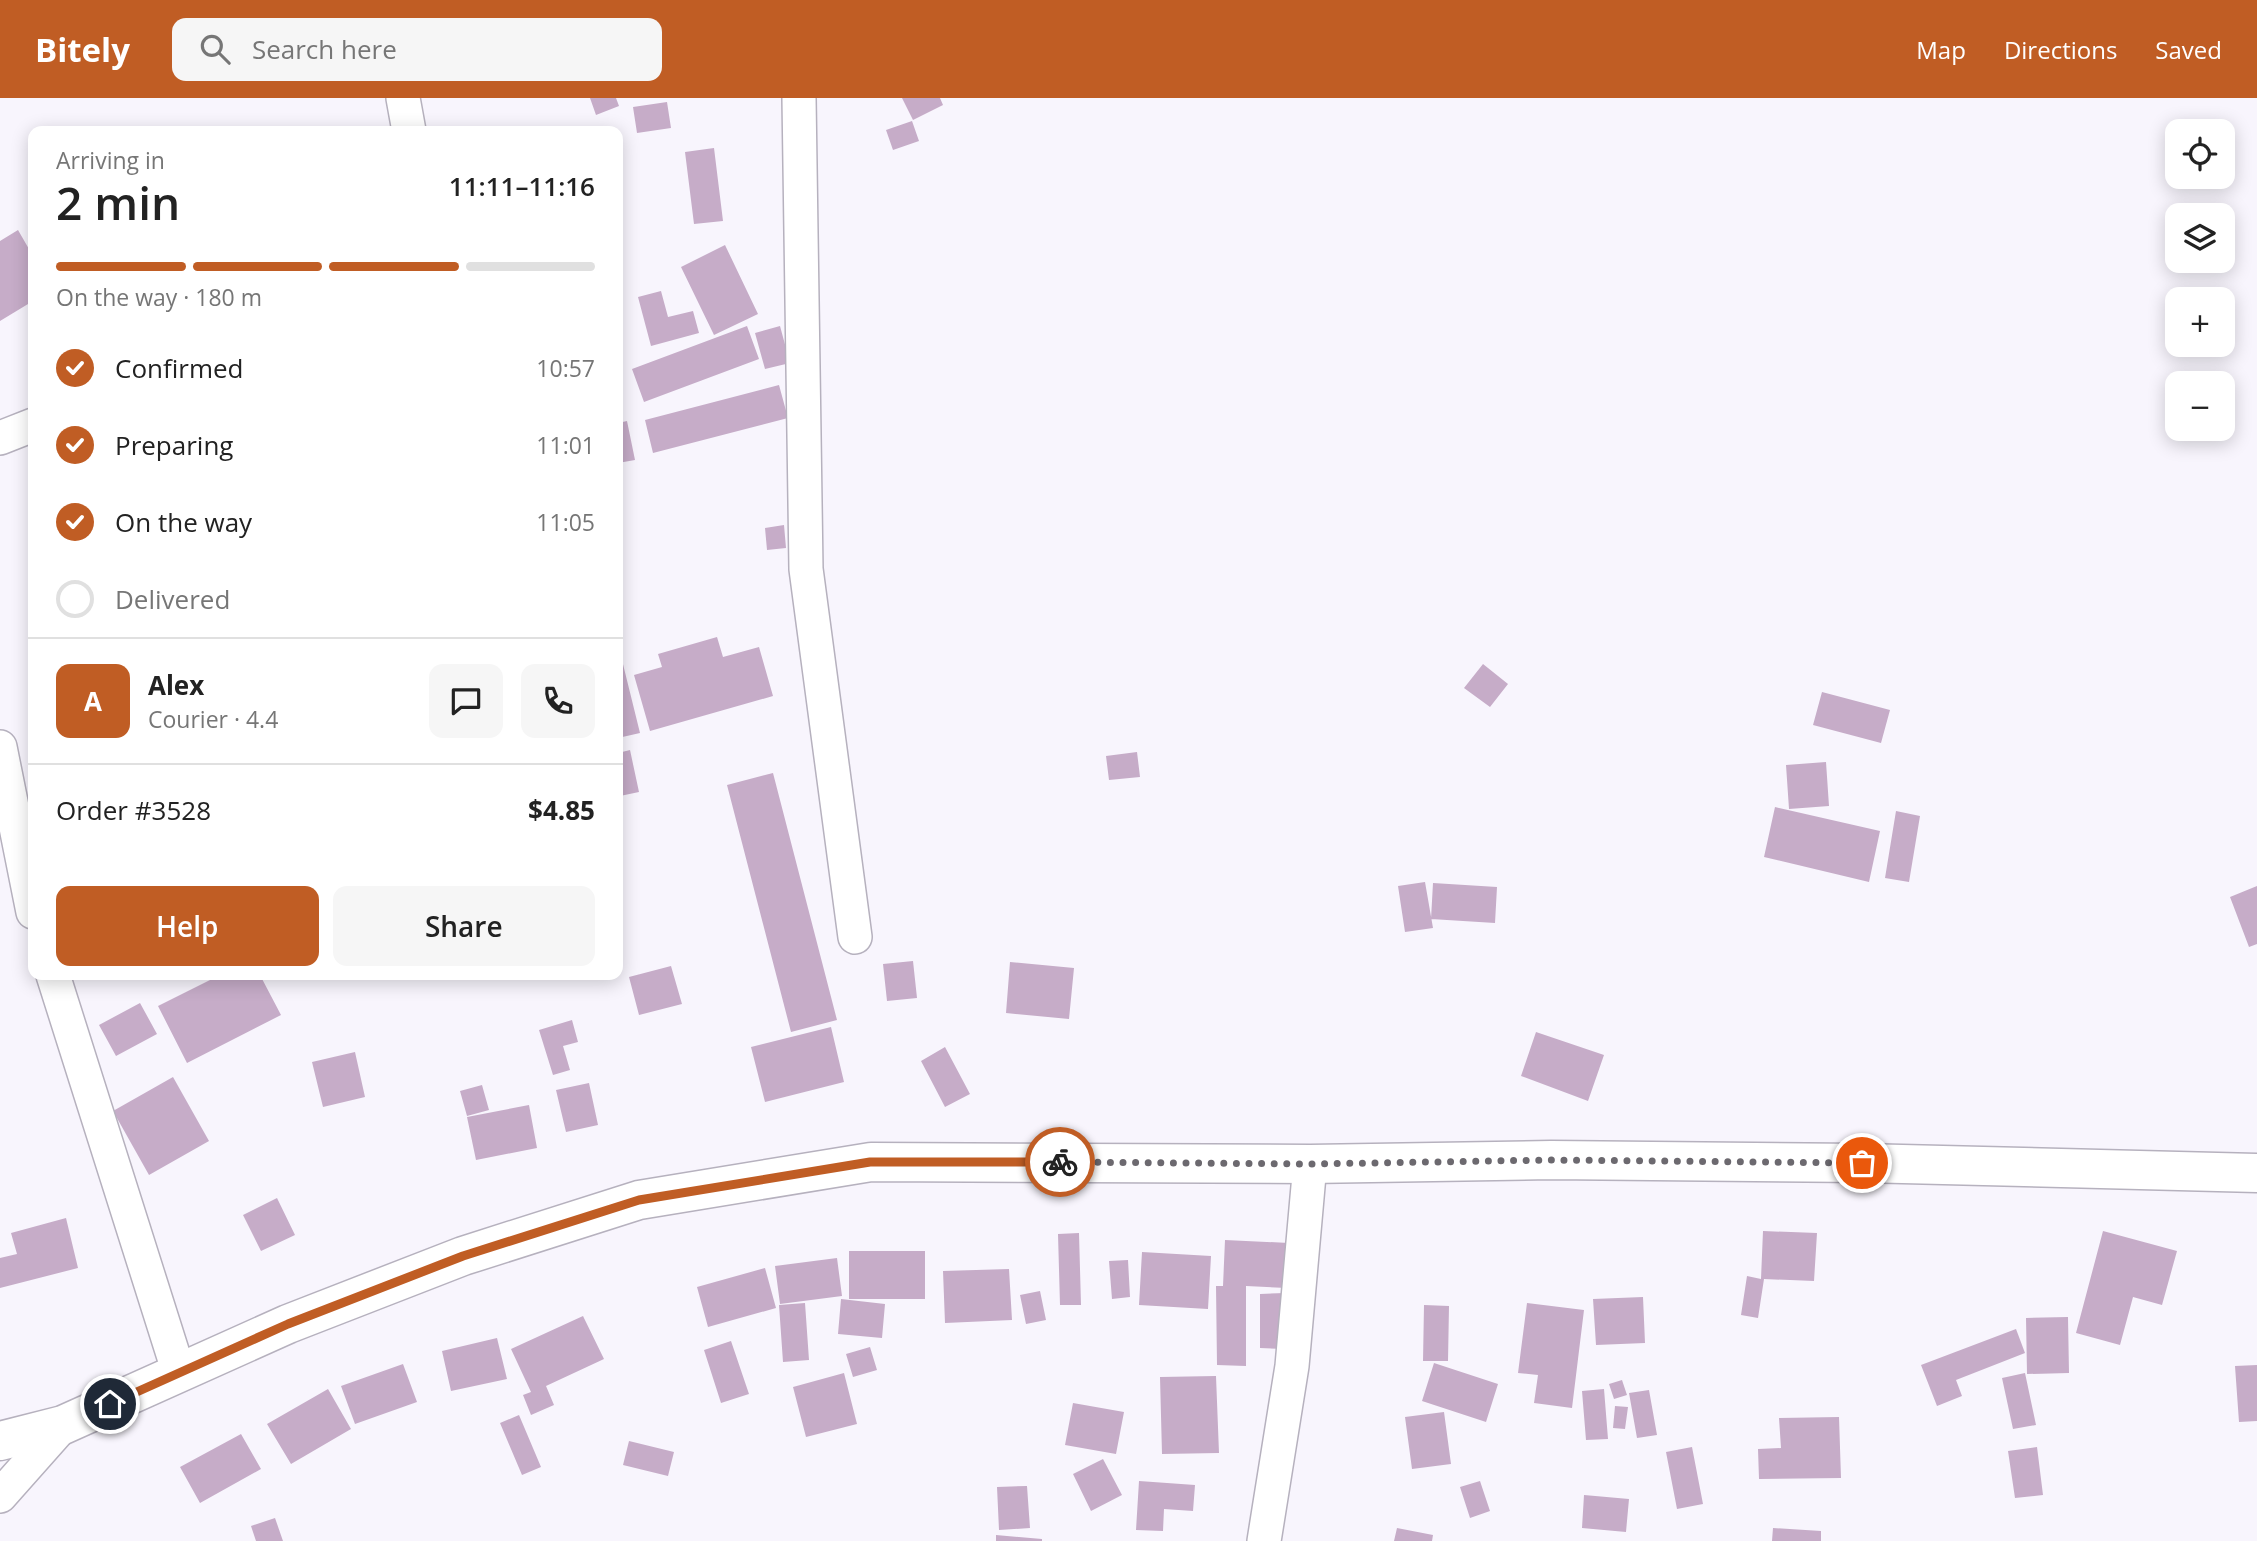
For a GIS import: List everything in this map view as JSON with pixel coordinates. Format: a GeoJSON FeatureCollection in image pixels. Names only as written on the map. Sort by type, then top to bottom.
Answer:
{"type":"FeatureCollection","features":[{"type":"Feature","properties":{"kind":"main road"},"geometry":{"type":"LineString","coordinates":[[0,1441],[63,1425],[288,1324],[463,1256],[639,1200],[870,1162],[1310,1164],[1551,1160],[1849,1163],[2257,1173]]}},
{"type":"Feature","properties":{"kind":"street"},"geometry":{"type":"LineString","coordinates":[[403,98],[408,126]]}},
{"type":"Feature","properties":{"kind":"street"},"geometry":{"type":"LineString","coordinates":[[799,98],[806,569],[855,937]]}},
{"type":"Feature","properties":{"kind":"street"},"geometry":{"type":"LineString","coordinates":[[0,438],[28,427]]}},
{"type":"Feature","properties":{"kind":"street"},"geometry":{"type":"LineString","coordinates":[[0,747],[28,887]]}},
{"type":"Feature","properties":{"kind":"street"},"geometry":{"type":"LineString","coordinates":[[55,980],[179,1373]]}},
{"type":"Feature","properties":{"kind":"street"},"geometry":{"type":"LineString","coordinates":[[1264,1541],[1292,1366],[1310,1164]]}},
{"type":"Feature","properties":{"kind":"street"},"geometry":{"type":"LineString","coordinates":[[0,1496],[63,1425]]}},
{"type":"Feature","properties":{"kind":"building"},"geometry":{"type":"Polygon","coordinates":[[[590,98],[616,98],[619,106],[596,115],[590,98]]]}},
{"type":"Feature","properties":{"kind":"building"},"geometry":{"type":"Polygon","coordinates":[[[902,98],[940,98],[943,105],[913,120],[902,98]]]}},
{"type":"Feature","properties":{"kind":"building"},"geometry":{"type":"Polygon","coordinates":[[[667,102],[671,128],[637,133],[633,107],[667,102]]]}},
{"type":"Feature","properties":{"kind":"building"},"geometry":{"type":"Polygon","coordinates":[[[912,121],[919,141],[893,150],[886,130],[912,121]]]}},
{"type":"Feature","properties":{"kind":"building"},"geometry":{"type":"Polygon","coordinates":[[[714,148],[723,221],[694,224],[685,152],[714,148]]]}},
{"type":"Feature","properties":{"kind":"building"},"geometry":{"type":"Polygon","coordinates":[[[18,230],[28,247],[28,304],[0,321],[0,241],[18,230]]]}},
{"type":"Feature","properties":{"kind":"building"},"geometry":{"type":"Polygon","coordinates":[[[725,245],[758,314],[714,335],[681,267],[725,245]]]}},
{"type":"Feature","properties":{"kind":"building"},"geometry":{"type":"Polygon","coordinates":[[[661,291],[668,317],[693,311],[699,333],[651,346],[638,297],[661,291]]]}},
{"type":"Feature","properties":{"kind":"building"},"geometry":{"type":"Polygon","coordinates":[[[747,326],[759,359],[644,402],[632,369],[747,326]]]}},
{"type":"Feature","properties":{"kind":"building"},"geometry":{"type":"Polygon","coordinates":[[[780,326],[790,363],[765,369],[755,333],[780,326]]]}},
{"type":"Feature","properties":{"kind":"building"},"geometry":{"type":"Polygon","coordinates":[[[779,385],[788,418],[653,453],[645,420],[779,385]]]}},
{"type":"Feature","properties":{"kind":"building"},"geometry":{"type":"Polygon","coordinates":[[[627,421],[635,460],[623,462],[623,422],[627,421]]]}},
{"type":"Feature","properties":{"kind":"building"},"geometry":{"type":"Polygon","coordinates":[[[784,525],[786,548],[767,550],[765,528],[784,525]]]}},
{"type":"Feature","properties":{"kind":"building"},"geometry":{"type":"Polygon","coordinates":[[[717,637],[723,657],[759,647],[773,696],[650,731],[634,675],[662,667],[658,654],[717,637]]]}},
{"type":"Feature","properties":{"kind":"building"},"geometry":{"type":"Polygon","coordinates":[[[623,664],[640,733],[623,737],[623,664]]]}},
{"type":"Feature","properties":{"kind":"building"},"geometry":{"type":"Polygon","coordinates":[[[1483,664],[1508,684],[1490,707],[1464,688],[1483,664]]]}},
{"type":"Feature","properties":{"kind":"building"},"geometry":{"type":"Polygon","coordinates":[[[1822,692],[1890,710],[1881,743],[1813,725],[1822,692]]]}},
{"type":"Feature","properties":{"kind":"building"},"geometry":{"type":"Polygon","coordinates":[[[630,750],[639,792],[623,795],[623,752],[630,750]]]}},
{"type":"Feature","properties":{"kind":"building"},"geometry":{"type":"Polygon","coordinates":[[[1137,752],[1140,777],[1109,780],[1106,756],[1137,752]]]}},
{"type":"Feature","properties":{"kind":"building"},"geometry":{"type":"Polygon","coordinates":[[[1826,762],[1829,806],[1789,809],[1786,765],[1826,762]]]}},
{"type":"Feature","properties":{"kind":"building"},"geometry":{"type":"Polygon","coordinates":[[[773,773],[837,1020],[791,1032],[727,785],[773,773]]]}},
{"type":"Feature","properties":{"kind":"building"},"geometry":{"type":"Polygon","coordinates":[[[1775,807],[1880,831],[1869,882],[1764,857],[1775,807]]]}},
{"type":"Feature","properties":{"kind":"building"},"geometry":{"type":"Polygon","coordinates":[[[1896,811],[1920,816],[1909,882],[1885,878],[1896,811]]]}},
{"type":"Feature","properties":{"kind":"building"},"geometry":{"type":"Polygon","coordinates":[[[1425,882],[1433,928],[1405,932],[1398,886],[1425,882]]]}},
{"type":"Feature","properties":{"kind":"building"},"geometry":{"type":"Polygon","coordinates":[[[1433,883],[1497,887],[1495,923],[1431,919],[1433,883]]]}},
{"type":"Feature","properties":{"kind":"building"},"geometry":{"type":"Polygon","coordinates":[[[2257,886],[2257,944],[2249,947],[2230,897],[2257,886]]]}},
{"type":"Feature","properties":{"kind":"building"},"geometry":{"type":"Polygon","coordinates":[[[913,961],[917,998],[887,1001],[883,964],[913,961]]]}},
{"type":"Feature","properties":{"kind":"building"},"geometry":{"type":"Polygon","coordinates":[[[1010,962],[1074,968],[1069,1019],[1006,1013],[1010,962]]]}},
{"type":"Feature","properties":{"kind":"building"},"geometry":{"type":"Polygon","coordinates":[[[671,966],[682,1004],[639,1015],[629,977],[671,966]]]}},
{"type":"Feature","properties":{"kind":"building"},"geometry":{"type":"Polygon","coordinates":[[[210,980],[263,980],[281,1015],[187,1063],[158,1006],[210,980]]]}},
{"type":"Feature","properties":{"kind":"building"},"geometry":{"type":"Polygon","coordinates":[[[140,1003],[157,1034],[116,1056],[99,1025],[140,1003]]]}},
{"type":"Feature","properties":{"kind":"building"},"geometry":{"type":"Polygon","coordinates":[[[572,1020],[578,1042],[563,1046],[570,1070],[553,1075],[539,1030],[572,1020]]]}},
{"type":"Feature","properties":{"kind":"building"},"geometry":{"type":"Polygon","coordinates":[[[831,1027],[844,1082],[765,1102],[751,1047],[831,1027]]]}},
{"type":"Feature","properties":{"kind":"building"},"geometry":{"type":"Polygon","coordinates":[[[1536,1032],[1604,1055],[1588,1101],[1521,1076],[1536,1032]]]}},
{"type":"Feature","properties":{"kind":"building"},"geometry":{"type":"Polygon","coordinates":[[[945,1047],[970,1094],[945,1107],[921,1061],[945,1047]]]}},
{"type":"Feature","properties":{"kind":"building"},"geometry":{"type":"Polygon","coordinates":[[[355,1052],[365,1097],[323,1107],[312,1062],[355,1052]]]}},
{"type":"Feature","properties":{"kind":"building"},"geometry":{"type":"Polygon","coordinates":[[[173,1077],[209,1141],[149,1175],[113,1111],[173,1077]]]}},
{"type":"Feature","properties":{"kind":"building"},"geometry":{"type":"Polygon","coordinates":[[[589,1083],[598,1125],[566,1132],[556,1090],[589,1083]]]}},
{"type":"Feature","properties":{"kind":"building"},"geometry":{"type":"Polygon","coordinates":[[[482,1085],[489,1110],[467,1116],[460,1091],[482,1085]]]}},
{"type":"Feature","properties":{"kind":"building"},"geometry":{"type":"Polygon","coordinates":[[[529,1105],[537,1148],[476,1160],[467,1117],[529,1105]]]}},
{"type":"Feature","properties":{"kind":"building"},"geometry":{"type":"Polygon","coordinates":[[[277,1198],[295,1235],[261,1251],[243,1215],[277,1198]]]}},
{"type":"Feature","properties":{"kind":"building"},"geometry":{"type":"Polygon","coordinates":[[[66,1218],[78,1268],[0,1288],[0,1258],[17,1254],[11,1233],[66,1218]]]}},
{"type":"Feature","properties":{"kind":"building"},"geometry":{"type":"Polygon","coordinates":[[[1763,1231],[1817,1233],[1814,1281],[1764,1279],[1758,1318],[1741,1315],[1747,1276],[1761,1279],[1763,1231]]]}},
{"type":"Feature","properties":{"kind":"building"},"geometry":{"type":"Polygon","coordinates":[[[2103,1231],[2177,1251],[2162,1305],[2133,1297],[2120,1345],[2076,1333],[2103,1231]]]}},
{"type":"Feature","properties":{"kind":"building"},"geometry":{"type":"Polygon","coordinates":[[[1079,1233],[1081,1305],[1060,1305],[1058,1234],[1079,1233]]]}},
{"type":"Feature","properties":{"kind":"building"},"geometry":{"type":"Polygon","coordinates":[[[1225,1240],[1289,1243],[1287,1288],[1246,1286],[1246,1366],[1217,1365],[1216,1286],[1223,1286],[1225,1240]]]}},
{"type":"Feature","properties":{"kind":"building"},"geometry":{"type":"Polygon","coordinates":[[[849,1251],[925,1251],[925,1299],[849,1299],[849,1251]]]}},
{"type":"Feature","properties":{"kind":"building"},"geometry":{"type":"Polygon","coordinates":[[[1142,1252],[1211,1256],[1208,1309],[1139,1305],[1142,1252]]]}},
{"type":"Feature","properties":{"kind":"building"},"geometry":{"type":"Polygon","coordinates":[[[837,1258],[842,1296],[780,1304],[775,1266],[837,1258]]]}},
{"type":"Feature","properties":{"kind":"building"},"geometry":{"type":"Polygon","coordinates":[[[1128,1260],[1130,1297],[1112,1299],[1109,1261],[1128,1260]]]}},
{"type":"Feature","properties":{"kind":"building"},"geometry":{"type":"Polygon","coordinates":[[[765,1268],[776,1308],[708,1327],[697,1287],[765,1268]]]}},
{"type":"Feature","properties":{"kind":"building"},"geometry":{"type":"Polygon","coordinates":[[[1009,1269],[1012,1320],[945,1323],[943,1271],[1009,1269]]]}},
{"type":"Feature","properties":{"kind":"building"},"geometry":{"type":"Polygon","coordinates":[[[1040,1291],[1046,1320],[1026,1324],[1020,1295],[1040,1291]]]}},
{"type":"Feature","properties":{"kind":"building"},"geometry":{"type":"Polygon","coordinates":[[[1285,1293],[1285,1349],[1260,1348],[1260,1294],[1285,1293]]]}},
{"type":"Feature","properties":{"kind":"building"},"geometry":{"type":"Polygon","coordinates":[[[1643,1297],[1645,1343],[1596,1345],[1593,1299],[1643,1297]]]}},
{"type":"Feature","properties":{"kind":"building"},"geometry":{"type":"Polygon","coordinates":[[[841,1299],[885,1304],[882,1338],[838,1334],[841,1299]]]}},
{"type":"Feature","properties":{"kind":"building"},"geometry":{"type":"Polygon","coordinates":[[[805,1303],[809,1360],[783,1362],[779,1305],[805,1303]]]}},
{"type":"Feature","properties":{"kind":"building"},"geometry":{"type":"Polygon","coordinates":[[[1527,1303],[1584,1310],[1572,1408],[1534,1403],[1538,1375],[1518,1373],[1527,1303]]]}},
{"type":"Feature","properties":{"kind":"building"},"geometry":{"type":"Polygon","coordinates":[[[1424,1305],[1449,1306],[1448,1361],[1423,1361],[1424,1305]]]}},
{"type":"Feature","properties":{"kind":"building"},"geometry":{"type":"Polygon","coordinates":[[[583,1316],[604,1359],[546,1386],[554,1405],[531,1415],[523,1395],[531,1392],[511,1349],[583,1316]]]}},
{"type":"Feature","properties":{"kind":"building"},"geometry":{"type":"Polygon","coordinates":[[[2068,1317],[2069,1373],[2027,1374],[2026,1318],[2068,1317]]]}},
{"type":"Feature","properties":{"kind":"building"},"geometry":{"type":"Polygon","coordinates":[[[2016,1329],[2025,1353],[1956,1380],[1962,1396],[1937,1406],[1921,1365],[2016,1329]]]}},
{"type":"Feature","properties":{"kind":"building"},"geometry":{"type":"Polygon","coordinates":[[[497,1338],[507,1379],[451,1391],[442,1351],[497,1338]]]}},
{"type":"Feature","properties":{"kind":"building"},"geometry":{"type":"Polygon","coordinates":[[[731,1341],[749,1394],[721,1403],[704,1350],[731,1341]]]}},
{"type":"Feature","properties":{"kind":"building"},"geometry":{"type":"Polygon","coordinates":[[[870,1347],[877,1370],[853,1377],[846,1354],[870,1347]]]}},
{"type":"Feature","properties":{"kind":"building"},"geometry":{"type":"Polygon","coordinates":[[[1434,1363],[1498,1384],[1486,1422],[1422,1401],[1434,1363]]]}},
{"type":"Feature","properties":{"kind":"building"},"geometry":{"type":"Polygon","coordinates":[[[403,1364],[417,1402],[355,1424],[341,1386],[403,1364]]]}},
{"type":"Feature","properties":{"kind":"building"},"geometry":{"type":"Polygon","coordinates":[[[2257,1365],[2257,1421],[2239,1422],[2235,1366],[2257,1365]]]}},
{"type":"Feature","properties":{"kind":"building"},"geometry":{"type":"Polygon","coordinates":[[[844,1373],[857,1424],[806,1437],[793,1387],[844,1373]]]}},
{"type":"Feature","properties":{"kind":"building"},"geometry":{"type":"Polygon","coordinates":[[[2025,1373],[2036,1425],[2013,1429],[2002,1378],[2025,1373]]]}},
{"type":"Feature","properties":{"kind":"building"},"geometry":{"type":"Polygon","coordinates":[[[1216,1376],[1219,1453],[1162,1454],[1160,1377],[1216,1376]]]}},
{"type":"Feature","properties":{"kind":"building"},"geometry":{"type":"Polygon","coordinates":[[[1622,1380],[1627,1395],[1614,1399],[1609,1384],[1622,1380]]]}},
{"type":"Feature","properties":{"kind":"building"},"geometry":{"type":"Polygon","coordinates":[[[328,1389],[351,1429],[291,1464],[267,1424],[328,1389]]]}},
{"type":"Feature","properties":{"kind":"building"},"geometry":{"type":"Polygon","coordinates":[[[1604,1389],[1608,1439],[1586,1440],[1582,1391],[1604,1389]]]}},
{"type":"Feature","properties":{"kind":"building"},"geometry":{"type":"Polygon","coordinates":[[[1649,1390],[1657,1435],[1637,1438],[1629,1393],[1649,1390]]]}},
{"type":"Feature","properties":{"kind":"building"},"geometry":{"type":"Polygon","coordinates":[[[1073,1403],[1124,1412],[1116,1454],[1065,1445],[1073,1403]]]}},
{"type":"Feature","properties":{"kind":"building"},"geometry":{"type":"Polygon","coordinates":[[[1615,1406],[1628,1407],[1625,1429],[1613,1428],[1615,1406]]]}},
{"type":"Feature","properties":{"kind":"building"},"geometry":{"type":"Polygon","coordinates":[[[1444,1412],[1451,1464],[1412,1469],[1405,1417],[1444,1412]]]}},
{"type":"Feature","properties":{"kind":"building"},"geometry":{"type":"Polygon","coordinates":[[[519,1415],[541,1467],[522,1475],[500,1423],[519,1415]]]}},
{"type":"Feature","properties":{"kind":"building"},"geometry":{"type":"Polygon","coordinates":[[[1839,1417],[1841,1478],[1759,1479],[1758,1449],[1781,1448],[1779,1418],[1839,1417]]]}},
{"type":"Feature","properties":{"kind":"building"},"geometry":{"type":"Polygon","coordinates":[[[241,1434],[261,1469],[200,1503],[180,1467],[241,1434]]]}},
{"type":"Feature","properties":{"kind":"building"},"geometry":{"type":"Polygon","coordinates":[[[629,1441],[674,1452],[668,1476],[623,1465],[629,1441]]]}},
{"type":"Feature","properties":{"kind":"building"},"geometry":{"type":"Polygon","coordinates":[[[1692,1447],[1703,1504],[1677,1509],[1666,1452],[1692,1447]]]}},
{"type":"Feature","properties":{"kind":"building"},"geometry":{"type":"Polygon","coordinates":[[[2037,1447],[2043,1495],[2015,1498],[2008,1451],[2037,1447]]]}},
{"type":"Feature","properties":{"kind":"building"},"geometry":{"type":"Polygon","coordinates":[[[1103,1459],[1122,1495],[1091,1511],[1073,1474],[1103,1459]]]}},
{"type":"Feature","properties":{"kind":"building"},"geometry":{"type":"Polygon","coordinates":[[[1139,1481],[1195,1485],[1193,1511],[1164,1509],[1163,1531],[1136,1530],[1139,1481]]]}},
{"type":"Feature","properties":{"kind":"building"},"geometry":{"type":"Polygon","coordinates":[[[1480,1481],[1490,1511],[1470,1518],[1460,1487],[1480,1481]]]}},
{"type":"Feature","properties":{"kind":"building"},"geometry":{"type":"Polygon","coordinates":[[[1027,1486],[1030,1528],[999,1530],[997,1487],[1027,1486]]]}},
{"type":"Feature","properties":{"kind":"building"},"geometry":{"type":"Polygon","coordinates":[[[1584,1495],[1629,1499],[1626,1532],[1582,1528],[1584,1495]]]}},
{"type":"Feature","properties":{"kind":"building"},"geometry":{"type":"Polygon","coordinates":[[[275,1518],[283,1541],[256,1541],[251,1526],[275,1518]]]}},
{"type":"Feature","properties":{"kind":"building"},"geometry":{"type":"Polygon","coordinates":[[[1397,1528],[1433,1535],[1432,1541],[1394,1541],[1397,1528]]]}},
{"type":"Feature","properties":{"kind":"building"},"geometry":{"type":"Polygon","coordinates":[[[1773,1528],[1821,1531],[1821,1541],[1772,1541],[1773,1528]]]}},
{"type":"Feature","properties":{"kind":"building"},"geometry":{"type":"Polygon","coordinates":[[[996,1535],[1042,1539],[1042,1541],[996,1541],[996,1535]]]}},
{"type":"Feature","properties":{"kind":"way so far"},"geometry":{"type":"LineString","coordinates":[[1060,1162],[1310,1164],[1551,1160],[1862,1163]]}},
{"type":"Feature","properties":{"kind":"route"},"geometry":{"type":"LineString","coordinates":[[110,1404],[288,1324],[463,1256],[639,1200],[870,1162],[1060,1162]]}}]}
